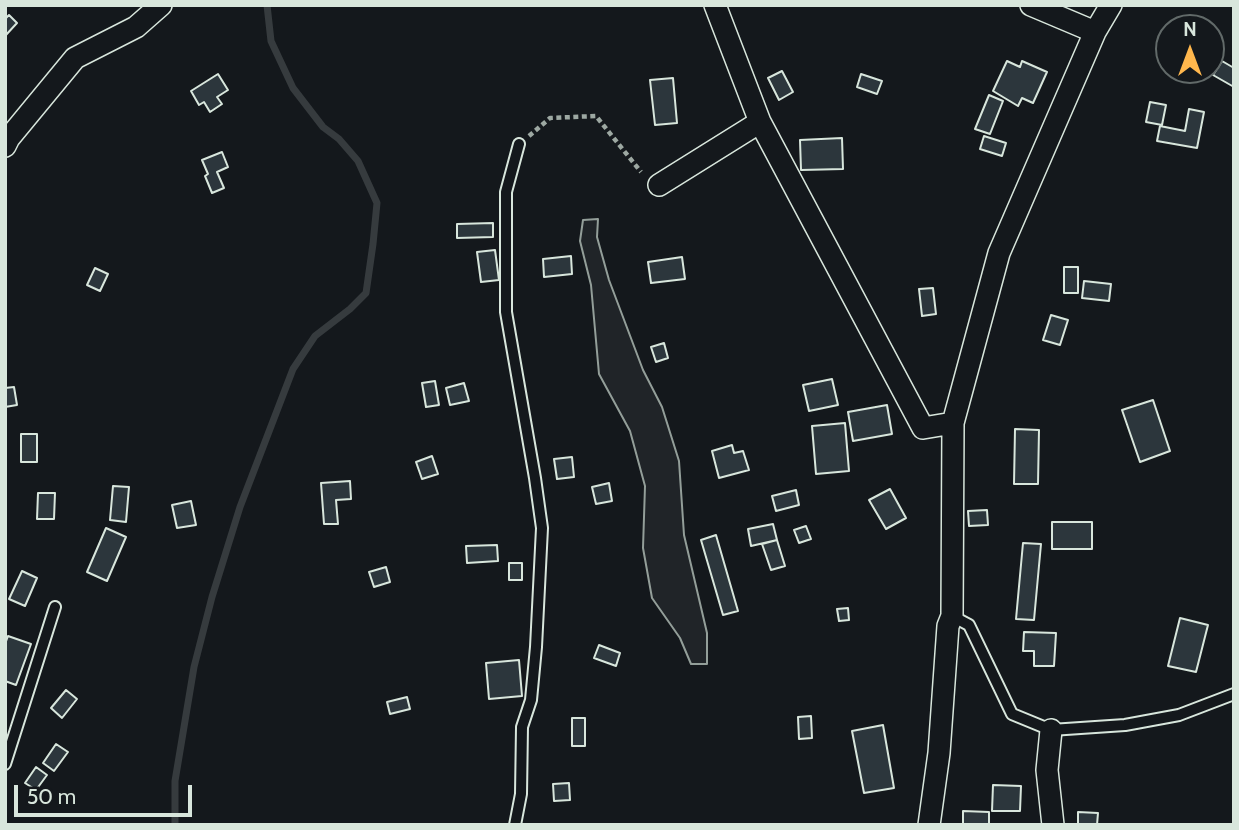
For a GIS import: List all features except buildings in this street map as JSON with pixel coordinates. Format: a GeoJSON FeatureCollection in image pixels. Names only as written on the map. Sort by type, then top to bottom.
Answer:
{"type":"FeatureCollection","features":[{"type":"Feature","properties":{"kind":"street"},"geometry":{"type":"LineString","coordinates":[[5,146],[75,58],[136,27],[161,5]]}},
{"type":"Feature","properties":{"kind":"street"},"geometry":{"type":"LineString","coordinates":[[715,5],[760,122],[923,428],[953,424]]}},
{"type":"Feature","properties":{"kind":"street"},"geometry":{"type":"LineString","coordinates":[[1031,5],[1095,32]]}},
{"type":"Feature","properties":{"kind":"street"},"geometry":{"type":"LineString","coordinates":[[929,825],[939,753],[948,626],[952,616],[953,424],[999,253],[1095,32],[1111,5]]}},
{"type":"Feature","properties":{"kind":"street"},"geometry":{"type":"LineString","coordinates":[[659,185],[760,122]]}},
{"type":"Feature","properties":{"kind":"street"},"geometry":{"type":"LineString","coordinates":[[1051,730],[1047,770],[1052,825]]}},
{"type":"Feature","properties":{"kind":"lane"},"geometry":{"type":"LineString","coordinates":[[515,825],[521,794],[522,727],[531,700],[537,647],[542,528],[536,478],[506,312],[506,192],[519,144]]}},
{"type":"Feature","properties":{"kind":"lane"},"geometry":{"type":"LineString","coordinates":[[5,764],[55,607]]}},
{"type":"Feature","properties":{"kind":"lane"},"geometry":{"type":"LineString","coordinates":[[952,616],[969,625],[1012,714],[1051,730],[1125,725],[1179,715],[1234,694]]}},
{"type":"Feature","properties":{"kind":"path"},"geometry":{"type":"LineString","coordinates":[[519,144],[550,118],[596,116],[637,169],[659,185]]}},
{"type":"Feature","properties":{"kind":"shaded area"},"geometry":{"type":"Polygon","coordinates":[[[598,219],[597,237],[609,280],[643,370],[662,407],[679,461],[684,535],[707,633],[707,664],[691,664],[680,638],[652,598],[643,548],[645,486],[630,431],[599,374],[591,285],[580,241],[583,220],[598,219]]]}},
{"type":"Feature","properties":{"kind":"waterway"},"geometry":{"type":"LineString","coordinates":[[175,825],[175,781],[194,667],[240,507],[293,369],[315,336],[366,293],[373,244],[377,203],[358,161],[339,139],[323,127],[293,88],[271,41],[267,5]]}}]}
